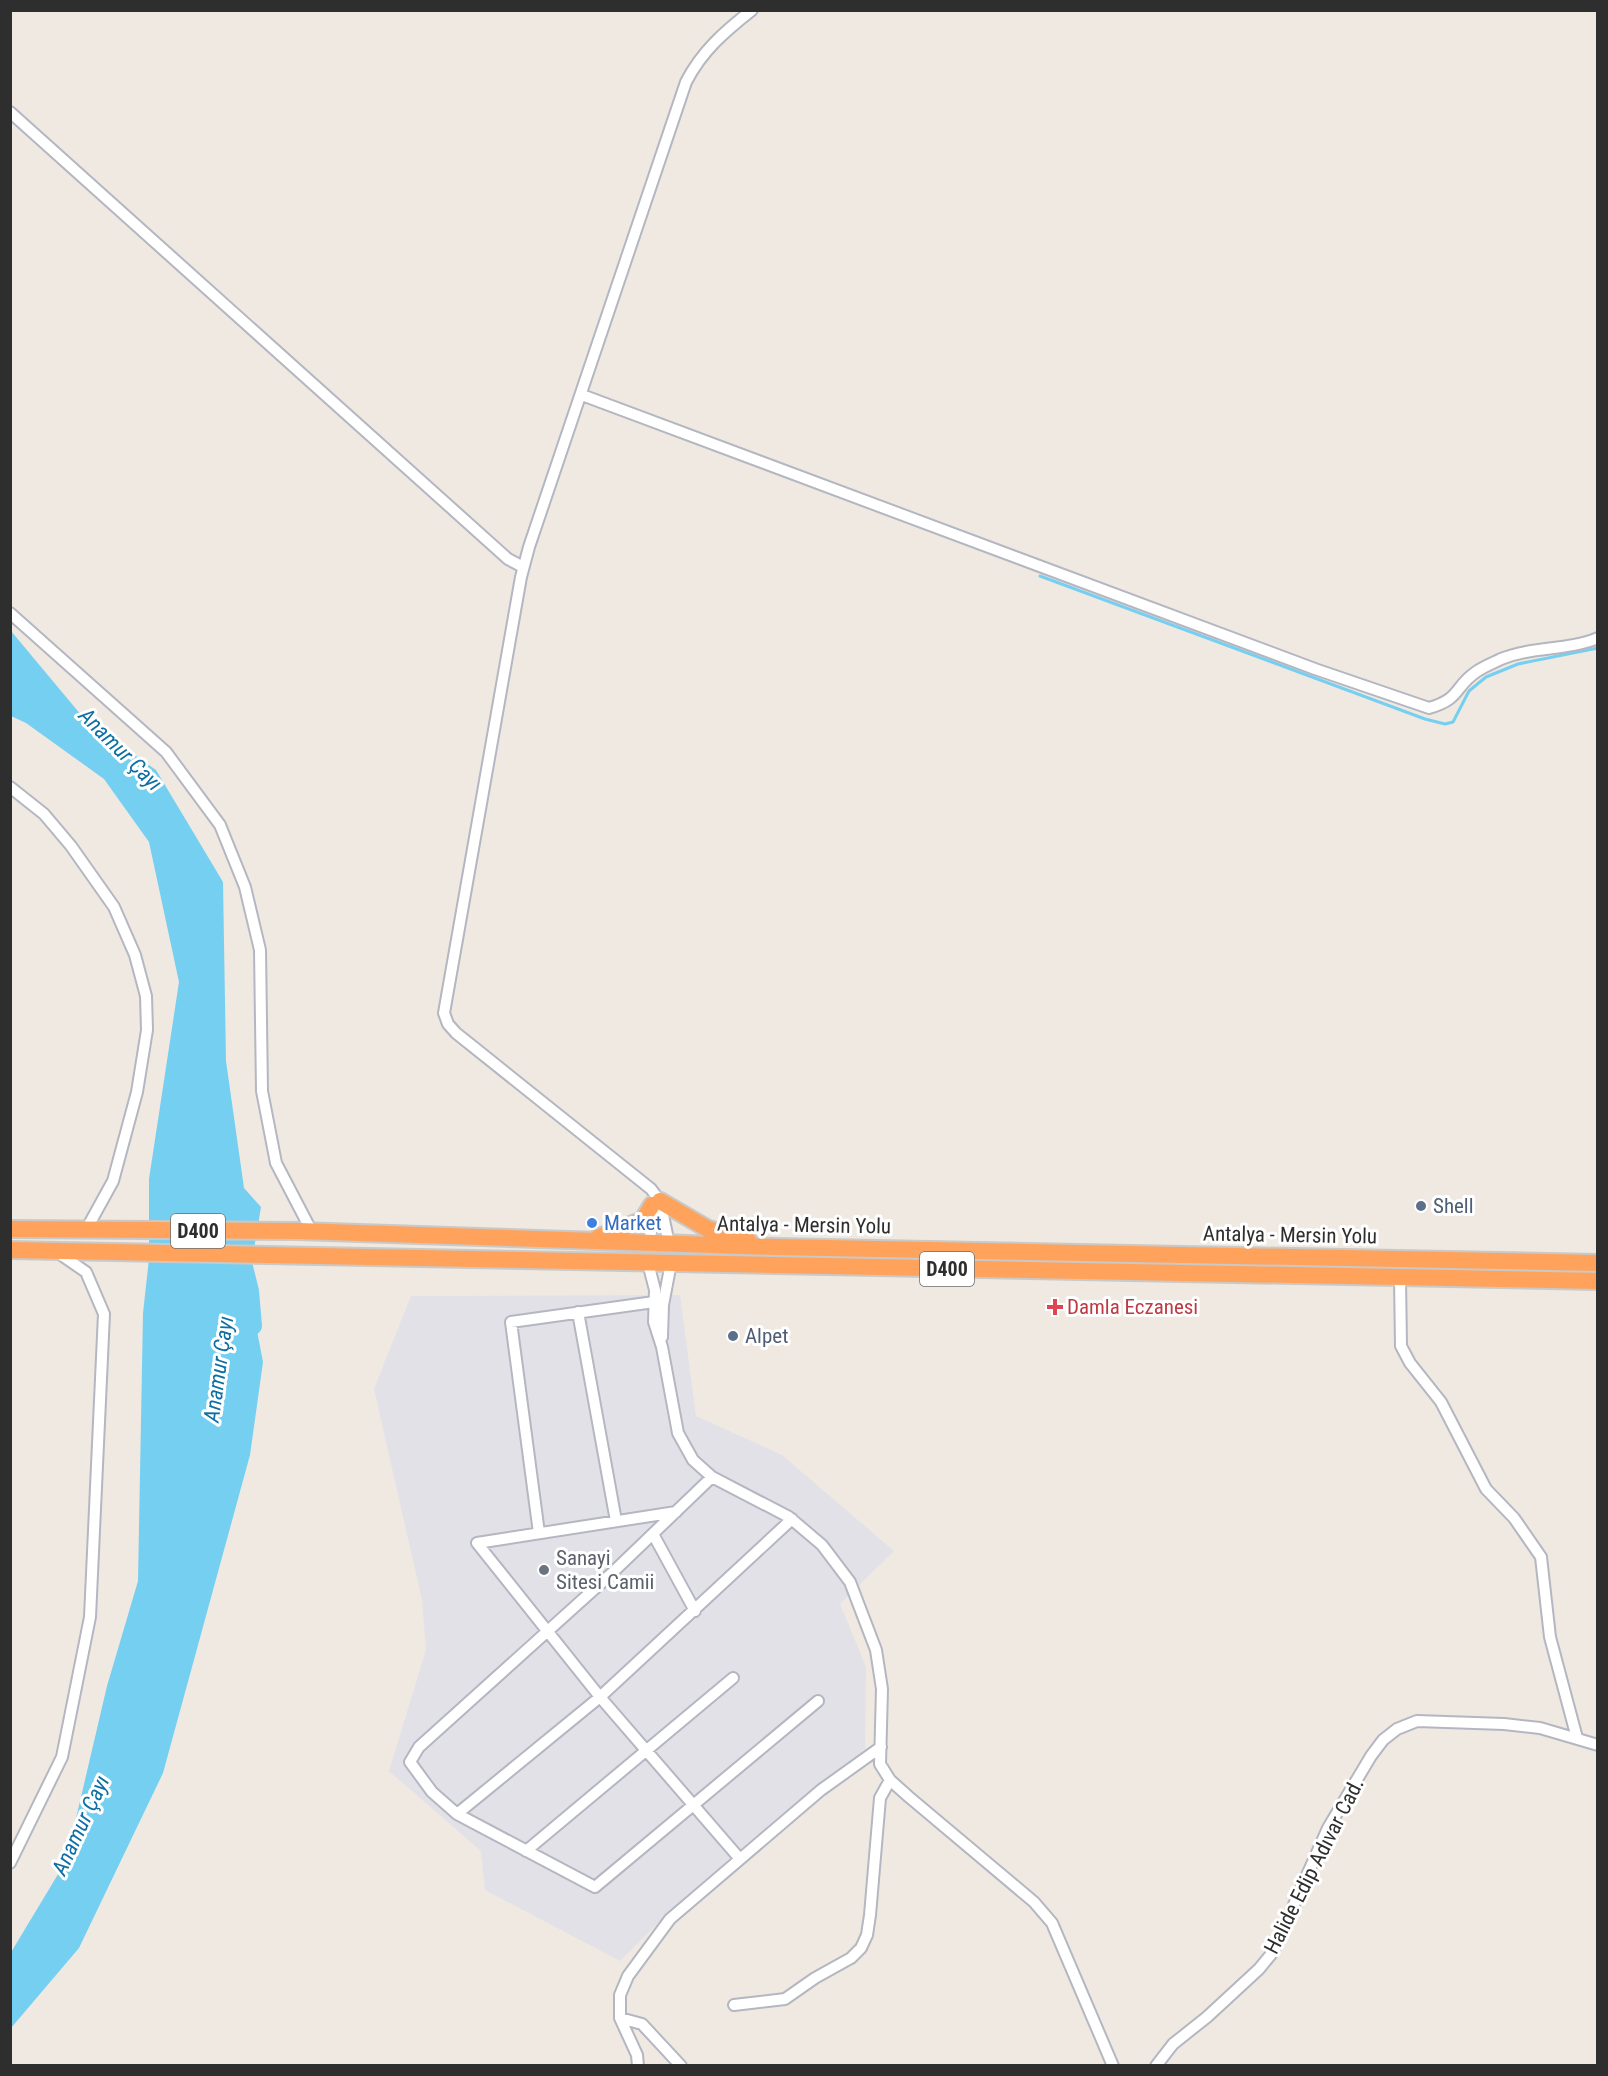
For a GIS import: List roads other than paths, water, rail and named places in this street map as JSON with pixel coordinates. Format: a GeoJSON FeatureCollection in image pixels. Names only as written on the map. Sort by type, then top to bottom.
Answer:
{"type":"FeatureCollection","features":[{"type":"Feature","properties":{"kind":"highway"},"geometry":{"type":"LineString","coordinates":[[589,1241],[633,1226],[643,1220],[654,1198],[708,1229],[775,1247]]}},
{"type":"Feature","properties":{"kind":"highway","name":"Antalya - Mersin Yolu"},"geometry":{"type":"LineString","coordinates":[[10,1229],[306,1231],[775,1247],[1598,1263]]}},
{"type":"Feature","properties":{"kind":"highway"},"geometry":{"type":"LineString","coordinates":[[648,1243],[648,1263]]}},
{"type":"Feature","properties":{"kind":"highway"},"geometry":{"type":"LineString","coordinates":[[669,1244],[671,1263]]}},
{"type":"Feature","properties":{"kind":"highway","name":"Antalya - Mersin Yolu"},"geometry":{"type":"LineString","coordinates":[[10,1250],[1598,1281]]}},
{"type":"Feature","properties":{"kind":"street"},"geometry":{"type":"LineString","coordinates":[[669,1244],[654,1198],[456,1033],[448,1024],[444,1013],[523,567],[686,82],[697,61],[710,45],[752,10]]}},
{"type":"Feature","properties":{"kind":"street"},"geometry":{"type":"LineString","coordinates":[[10,112],[508,559],[523,567]]}},
{"type":"Feature","properties":{"kind":"street"},"geometry":{"type":"LineString","coordinates":[[582,395],[1316,669],[1429,708],[1447,703],[1475,672],[1503,658],[1540,648],[1579,646],[1598,638]]}},
{"type":"Feature","properties":{"kind":"street"},"geometry":{"type":"LineString","coordinates":[[10,613],[166,752],[220,825],[245,887],[260,950],[262,1091],[276,1163],[306,1231]]}},
{"type":"Feature","properties":{"kind":"street"},"geometry":{"type":"LineString","coordinates":[[10,788],[44,814],[71,846],[114,908],[135,955],[146,996],[147,1030],[137,1092],[113,1181],[91,1230]]}},
{"type":"Feature","properties":{"kind":"street"},"geometry":{"type":"LineString","coordinates":[[648,1243],[653,1225],[654,1198]]}},
{"type":"Feature","properties":{"kind":"street"},"geometry":{"type":"LineString","coordinates":[[10,1863],[62,1757],[90,1617],[104,1314],[86,1272],[54,1250]]}},
{"type":"Feature","properties":{"kind":"street"},"geometry":{"type":"LineString","coordinates":[[648,1263],[655,1290],[654,1322],[662,1347],[678,1433],[693,1460],[712,1477],[792,1520],[822,1545],[850,1582],[876,1650],[882,1689],[880,1764],[890,1780],[938,1824],[1034,1902],[1052,1923],[1113,2066]]}},
{"type":"Feature","properties":{"kind":"street"},"geometry":{"type":"LineString","coordinates":[[662,1347],[663,1305],[671,1263]]}},
{"type":"Feature","properties":{"kind":"street"},"geometry":{"type":"LineString","coordinates":[[1400,1278],[1401,1346],[1410,1363],[1440,1402],[1486,1489],[1514,1518],[1541,1557],[1550,1637],[1577,1738]]}},
{"type":"Feature","properties":{"kind":"street"},"geometry":{"type":"LineString","coordinates":[[539,1533],[511,1322],[654,1302]]}},
{"type":"Feature","properties":{"kind":"street"},"geometry":{"type":"LineString","coordinates":[[578,1312],[616,1521]]}},
{"type":"Feature","properties":{"kind":"street"},"geometry":{"type":"LineString","coordinates":[[712,1477],[419,1747],[410,1762],[432,1792],[457,1814],[595,1887],[818,1701]]}},
{"type":"Feature","properties":{"kind":"street"},"geometry":{"type":"LineString","coordinates":[[676,1512],[477,1543],[600,1696],[740,1859]]}},
{"type":"Feature","properties":{"kind":"street"},"geometry":{"type":"LineString","coordinates":[[457,1814],[600,1696],[792,1520]]}},
{"type":"Feature","properties":{"kind":"street"},"geometry":{"type":"LineString","coordinates":[[652,1534],[694,1611]]}},
{"type":"Feature","properties":{"kind":"street"},"geometry":{"type":"LineString","coordinates":[[526,1851],[733,1678]]}},
{"type":"Feature","properties":{"kind":"street","name":"Halide Edip Adıvar Cad."},"geometry":{"type":"LineString","coordinates":[[1156,2066],[1173,2044],[1207,2017],[1259,1969],[1273,1952],[1328,1828],[1371,1756],[1390,1734],[1417,1720],[1445,1720],[1540,1728],[1598,1745]]}},
{"type":"Feature","properties":{"kind":"street"},"geometry":{"type":"LineString","coordinates":[[638,2066],[620,2018],[620,1995],[628,1976],[670,1919],[821,1790],[881,1747]]}},
{"type":"Feature","properties":{"kind":"street"},"geometry":{"type":"LineString","coordinates":[[734,2005],[784,1999],[851,1958],[861,1948],[867,1935],[870,1915],[880,1798],[890,1780]]}},
{"type":"Feature","properties":{"kind":"street"},"geometry":{"type":"LineString","coordinates":[[620,2018],[642,2024],[681,2066]]}},
{"type":"Feature","properties":{"kind":"water"},"geometry":{"type":"Polygon","coordinates":[[[11,631],[87,722],[156,770],[223,882],[226,1061],[244,1188],[261,1207],[248,1284],[263,1362],[250,1455],[163,1773],[79,1948],[11,2028],[10,1954],[66,1861],[107,1686],[138,1581],[143,1313],[149,1259],[149,1179],[179,982],[149,842],[104,779],[26,723],[11,716],[11,631]]]}},
{"type":"Feature","properties":{"kind":"waterway"},"geometry":{"type":"LineString","coordinates":[[1040,576],[1425,719],[1445,724],[1453,722],[1469,691],[1486,677],[1518,664],[1598,648]]}},
{"type":"Feature","properties":{"kind":"waterway","name":"Anamur Çayı"},"geometry":{"type":"LineString","coordinates":[[242,1259],[250,1291],[253,1326]]}},
{"type":"Feature","properties":{"kind":"place","name":"Shell"},"geometry":{"type":"Point","coordinates":[1421,1206]}},
{"type":"Feature","properties":{"kind":"place","name":"Market"},"geometry":{"type":"Point","coordinates":[592,1223]}},
{"type":"Feature","properties":{"kind":"place","name":"Damla Eczanesi"},"geometry":{"type":"Point","coordinates":[1055,1307]}},
{"type":"Feature","properties":{"kind":"place","name":"Alpet"},"geometry":{"type":"Point","coordinates":[733,1336]}},
{"type":"Feature","properties":{"kind":"place","name":"Sanayi Sitesi Camii"},"geometry":{"type":"Point","coordinates":[544,1570]}}]}
